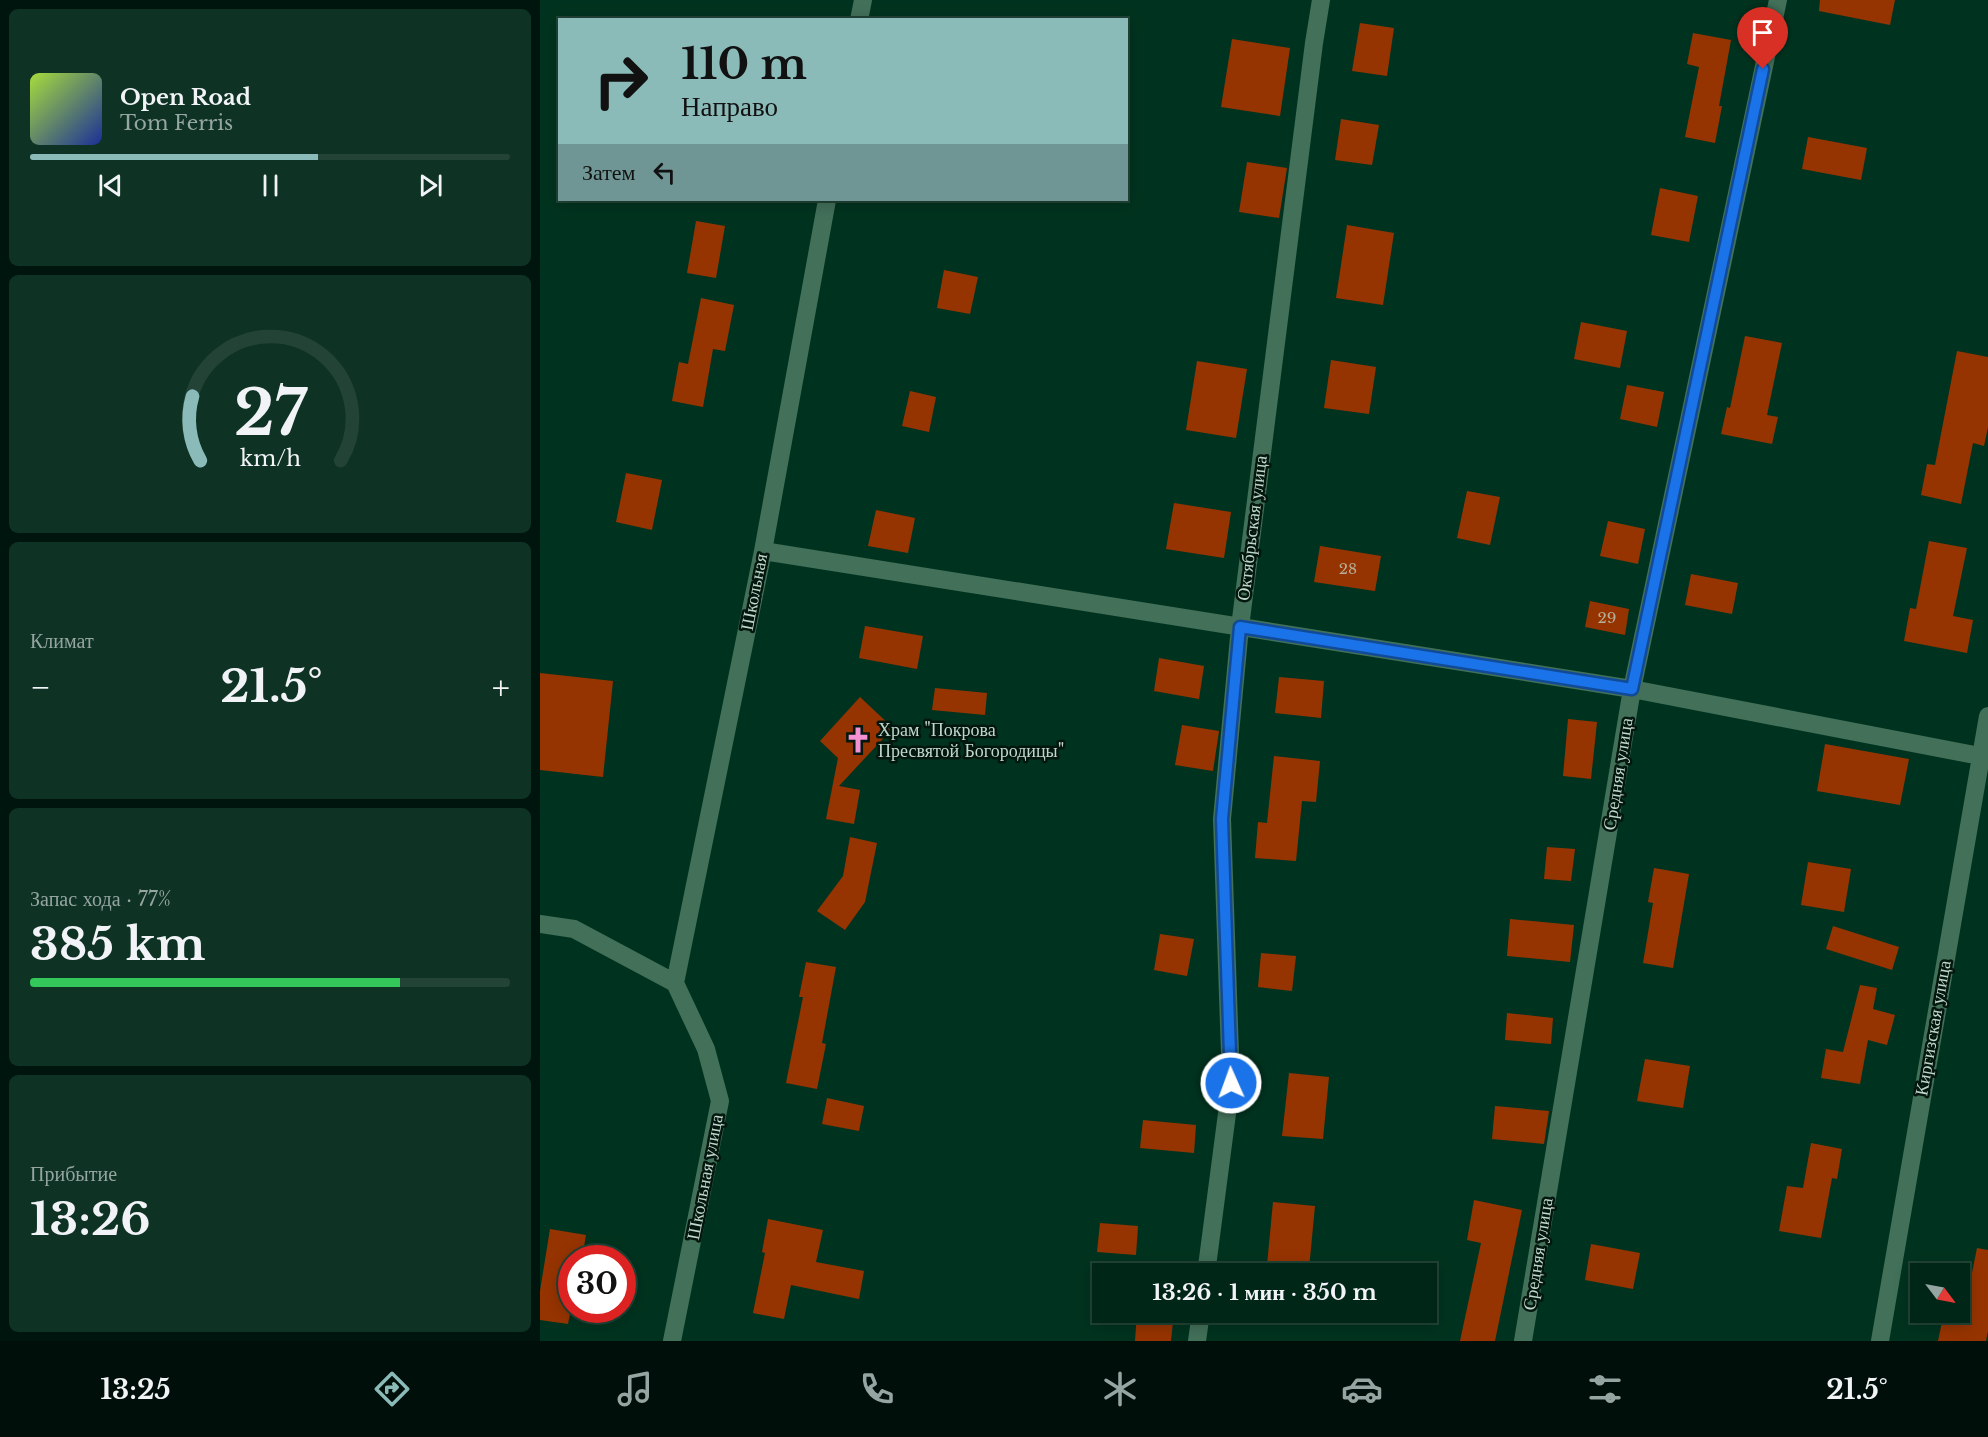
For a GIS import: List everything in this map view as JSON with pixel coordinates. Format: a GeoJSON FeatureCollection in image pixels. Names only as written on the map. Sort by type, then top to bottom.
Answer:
{"type":"FeatureCollection","features":[{"type":"Feature","properties":{"kind":"street"},"geometry":{"type":"LineString","coordinates":[[860,18],[863,0]]}},
{"type":"Feature","properties":{"kind":"street","name":"Октябрьская улица"},"geometry":{"type":"LineString","coordinates":[[1207,1263],[1231,1083],[1222,819],[1240,627],[1321,0]]}},
{"type":"Feature","properties":{"kind":"street","name":"Средняя улица"},"geometry":{"type":"LineString","coordinates":[[1523,1341],[1632,689],[1778,0]]}},
{"type":"Feature","properties":{"kind":"street","name":"Школьная"},"geometry":{"type":"LineString","coordinates":[[675,983],[763,552],[827,201]]}},
{"type":"Feature","properties":{"kind":"street"},"geometry":{"type":"LineString","coordinates":[[763,552],[1632,689],[1980,756]]}},
{"type":"Feature","properties":{"kind":"street","name":"Киргизская улица"},"geometry":{"type":"LineString","coordinates":[[1880,1341],[1988,716]]}},
{"type":"Feature","properties":{"kind":"street"},"geometry":{"type":"LineString","coordinates":[[540,924],[574,928],[675,983]]}},
{"type":"Feature","properties":{"kind":"street","name":"Школьная улица"},"geometry":{"type":"LineString","coordinates":[[672,1341],[720,1101],[706,1049],[675,983]]}},
{"type":"Feature","properties":{"kind":"street"},"geometry":{"type":"LineString","coordinates":[[1197,1341],[1199,1323]]}},
{"type":"Feature","properties":{"kind":"building"},"geometry":{"type":"Polygon","coordinates":[[[1820,0],[1895,0],[1890,25],[1819,11],[1820,0]]]}},
{"type":"Feature","properties":{"kind":"building"},"geometry":{"type":"Polygon","coordinates":[[[1360,23],[1394,28],[1387,76],[1352,71],[1360,23]]]}},
{"type":"Feature","properties":{"kind":"building"},"geometry":{"type":"Polygon","coordinates":[[[1693,33],[1731,40],[1715,143],[1685,137],[1699,67],[1687,64],[1693,33]]]}},
{"type":"Feature","properties":{"kind":"building"},"geometry":{"type":"Polygon","coordinates":[[[1232,39],[1290,48],[1280,116],[1221,107],[1232,39]]]}},
{"type":"Feature","properties":{"kind":"building"},"geometry":{"type":"Polygon","coordinates":[[[1341,119],[1379,125],[1372,165],[1335,160],[1341,119]]]}},
{"type":"Feature","properties":{"kind":"building"},"geometry":{"type":"Polygon","coordinates":[[[1808,137],[1867,148],[1861,180],[1802,169],[1808,137]]]}},
{"type":"Feature","properties":{"kind":"building"},"geometry":{"type":"Polygon","coordinates":[[[1247,162],[1287,168],[1279,218],[1239,212],[1247,162]]]}},
{"type":"Feature","properties":{"kind":"building"},"geometry":{"type":"Polygon","coordinates":[[[1660,188],[1698,196],[1689,242],[1651,235],[1660,188]]]}},
{"type":"Feature","properties":{"kind":"building"},"geometry":{"type":"Polygon","coordinates":[[[696,221],[725,226],[716,278],[687,273],[696,221]]]}},
{"type":"Feature","properties":{"kind":"building"},"geometry":{"type":"Polygon","coordinates":[[[1347,225],[1394,233],[1383,305],[1336,298],[1347,225]]]}},
{"type":"Feature","properties":{"kind":"building"},"geometry":{"type":"Polygon","coordinates":[[[944,270],[978,277],[970,314],[937,308],[944,270]]]}},
{"type":"Feature","properties":{"kind":"building"},"geometry":{"type":"Polygon","coordinates":[[[701,298],[734,305],[725,351],[713,349],[703,407],[672,401],[679,362],[688,364],[701,298]]]}},
{"type":"Feature","properties":{"kind":"building"},"geometry":{"type":"Polygon","coordinates":[[[1581,322],[1627,331],[1620,368],[1574,359],[1581,322]]]}},
{"type":"Feature","properties":{"kind":"building"},"geometry":{"type":"Polygon","coordinates":[[[1745,336],[1782,343],[1767,415],[1778,417],[1772,444],[1721,434],[1727,407],[1730,408],[1745,336]]]}},
{"type":"Feature","properties":{"kind":"building"},"geometry":{"type":"Polygon","coordinates":[[[1957,351],[1988,357],[1988,427],[1984,446],[1973,443],[1961,504],[1921,495],[1927,464],[1935,465],[1957,351]]]}},
{"type":"Feature","properties":{"kind":"building"},"geometry":{"type":"Polygon","coordinates":[[[1331,360],[1376,367],[1369,414],[1324,408],[1331,360]]]}},
{"type":"Feature","properties":{"kind":"building"},"geometry":{"type":"Polygon","coordinates":[[[1197,361],[1247,369],[1236,438],[1186,430],[1197,361]]]}},
{"type":"Feature","properties":{"kind":"building"},"geometry":{"type":"Polygon","coordinates":[[[1627,385],[1664,392],[1657,427],[1620,419],[1627,385]]]}},
{"type":"Feature","properties":{"kind":"building"},"geometry":{"type":"Polygon","coordinates":[[[910,391],[936,397],[929,432],[902,426],[910,391]]]}},
{"type":"Feature","properties":{"kind":"building"},"geometry":{"type":"Polygon","coordinates":[[[626,473],[662,480],[652,530],[616,522],[626,473]]]}},
{"type":"Feature","properties":{"kind":"building"},"geometry":{"type":"Polygon","coordinates":[[[1467,491],[1500,497],[1490,545],[1457,538],[1467,491]]]}},
{"type":"Feature","properties":{"kind":"building"},"geometry":{"type":"Polygon","coordinates":[[[1174,503],[1231,512],[1224,558],[1166,549],[1174,503]]]}},
{"type":"Feature","properties":{"kind":"building"},"geometry":{"type":"Polygon","coordinates":[[[876,510],[915,518],[908,553],[868,546],[876,510]]]}},
{"type":"Feature","properties":{"kind":"building"},"geometry":{"type":"Polygon","coordinates":[[[1608,521],[1645,529],[1638,564],[1600,556],[1608,521]]]}},
{"type":"Feature","properties":{"kind":"building"},"geometry":{"type":"Polygon","coordinates":[[[1929,541],[1967,548],[1953,616],[1973,620],[1967,653],[1904,641],[1910,608],[1916,609],[1929,541]]]}},
{"type":"Feature","properties":{"kind":"building"},"geometry":{"type":"Polygon","coordinates":[[[1320,546],[1381,556],[1375,591],[1314,582],[1320,546]]]}},
{"type":"Feature","properties":{"kind":"building"},"geometry":{"type":"Polygon","coordinates":[[[1691,574],[1738,583],[1732,614],[1685,605],[1691,574]]]}},
{"type":"Feature","properties":{"kind":"building"},"geometry":{"type":"Polygon","coordinates":[[[1590,601],[1629,609],[1625,635],[1585,627],[1590,601]]]}},
{"type":"Feature","properties":{"kind":"building"},"geometry":{"type":"Polygon","coordinates":[[[865,626],[923,636],[917,669],[859,658],[865,626]]]}},
{"type":"Feature","properties":{"kind":"building"},"geometry":{"type":"Polygon","coordinates":[[[1159,658],[1204,666],[1199,699],[1154,691],[1159,658]]]}},
{"type":"Feature","properties":{"kind":"building"},"geometry":{"type":"Polygon","coordinates":[[[540,673],[613,681],[603,777],[540,770],[540,673]]]}},
{"type":"Feature","properties":{"kind":"building"},"geometry":{"type":"Polygon","coordinates":[[[1279,677],[1324,681],[1321,718],[1275,713],[1279,677]]]}},
{"type":"Feature","properties":{"kind":"building"},"geometry":{"type":"Polygon","coordinates":[[[935,688],[987,693],[985,715],[932,710],[935,688]]]}},
{"type":"Feature","properties":{"kind":"building"},"geometry":{"type":"Polygon","coordinates":[[[860,697],[893,728],[839,786],[860,790],[854,824],[826,819],[838,758],[820,741],[860,697]]]}},
{"type":"Feature","properties":{"kind":"building"},"geometry":{"type":"Polygon","coordinates":[[[1568,719],[1597,722],[1591,779],[1563,776],[1568,719]]]}},
{"type":"Feature","properties":{"kind":"building"},"geometry":{"type":"Polygon","coordinates":[[[1182,725],[1219,731],[1213,771],[1175,765],[1182,725]]]}},
{"type":"Feature","properties":{"kind":"building"},"geometry":{"type":"Polygon","coordinates":[[[1825,744],[1909,759],[1900,805],[1817,791],[1825,744]]]}},
{"type":"Feature","properties":{"kind":"building"},"geometry":{"type":"Polygon","coordinates":[[[1274,756],[1320,761],[1316,802],[1302,801],[1296,861],[1255,858],[1258,822],[1267,823],[1274,756]]]}},
{"type":"Feature","properties":{"kind":"building"},"geometry":{"type":"Polygon","coordinates":[[[850,837],[877,843],[865,902],[845,930],[817,911],[843,876],[850,837]]]}},
{"type":"Feature","properties":{"kind":"building"},"geometry":{"type":"Polygon","coordinates":[[[1547,847],[1575,849],[1571,881],[1544,879],[1547,847]]]}},
{"type":"Feature","properties":{"kind":"building"},"geometry":{"type":"Polygon","coordinates":[[[1808,862],[1851,869],[1844,912],[1801,905],[1808,862]]]}},
{"type":"Feature","properties":{"kind":"building"},"geometry":{"type":"Polygon","coordinates":[[[1654,868],[1689,874],[1673,968],[1643,963],[1653,903],[1648,902],[1654,868]]]}},
{"type":"Feature","properties":{"kind":"building"},"geometry":{"type":"Polygon","coordinates":[[[1510,919],[1574,925],[1570,962],[1507,956],[1510,919]]]}},
{"type":"Feature","properties":{"kind":"building"},"geometry":{"type":"Polygon","coordinates":[[[1833,926],[1899,947],[1892,970],[1826,949],[1833,926]]]}},
{"type":"Feature","properties":{"kind":"building"},"geometry":{"type":"Polygon","coordinates":[[[1160,934],[1194,939],[1187,976],[1154,970],[1160,934]]]}},
{"type":"Feature","properties":{"kind":"building"},"geometry":{"type":"Polygon","coordinates":[[[1261,953],[1296,956],[1292,991],[1258,987],[1261,953]]]}},
{"type":"Feature","properties":{"kind":"building"},"geometry":{"type":"Polygon","coordinates":[[[806,962],[836,967],[822,1043],[826,1044],[817,1089],[786,1083],[803,997],[799,997],[806,962]]]}},
{"type":"Feature","properties":{"kind":"building"},"geometry":{"type":"Polygon","coordinates":[[[1860,985],[1877,988],[1873,1009],[1895,1015],[1887,1045],[1868,1040],[1860,1084],[1821,1078],[1826,1049],[1843,1052],[1860,985]]]}},
{"type":"Feature","properties":{"kind":"building"},"geometry":{"type":"Polygon","coordinates":[[[1507,1013],[1553,1018],[1551,1044],[1505,1040],[1507,1013]]]}},
{"type":"Feature","properties":{"kind":"building"},"geometry":{"type":"Polygon","coordinates":[[[1645,1059],[1690,1066],[1683,1108],[1637,1101],[1645,1059]]]}},
{"type":"Feature","properties":{"kind":"building"},"geometry":{"type":"Polygon","coordinates":[[[1289,1073],[1329,1077],[1323,1139],[1282,1136],[1289,1073]]]}},
{"type":"Feature","properties":{"kind":"building"},"geometry":{"type":"Polygon","coordinates":[[[827,1098],[864,1106],[859,1131],[822,1124],[827,1098]]]}},
{"type":"Feature","properties":{"kind":"building"},"geometry":{"type":"Polygon","coordinates":[[[1495,1106],[1549,1111],[1544,1144],[1492,1139],[1495,1106]]]}},
{"type":"Feature","properties":{"kind":"building"},"geometry":{"type":"Polygon","coordinates":[[[1143,1120],[1196,1125],[1194,1153],[1140,1148],[1143,1120]]]}},
{"type":"Feature","properties":{"kind":"building"},"geometry":{"type":"Polygon","coordinates":[[[1811,1143],[1842,1149],[1837,1179],[1832,1178],[1821,1238],[1779,1231],[1787,1186],[1803,1188],[1811,1143]]]}},
{"type":"Feature","properties":{"kind":"building"},"geometry":{"type":"Polygon","coordinates":[[[1474,1200],[1522,1210],[1495,1341],[1460,1341],[1481,1243],[1467,1240],[1474,1200]]]}},
{"type":"Feature","properties":{"kind":"building"},"geometry":{"type":"Polygon","coordinates":[[[1273,1202],[1315,1206],[1310,1263],[1267,1263],[1273,1202]]]}},
{"type":"Feature","properties":{"kind":"building"},"geometry":{"type":"Polygon","coordinates":[[[768,1219],[823,1230],[816,1262],[864,1271],[859,1299],[791,1285],[784,1319],[753,1313],[765,1253],[762,1252],[768,1219]]]}},
{"type":"Feature","properties":{"kind":"building"},"geometry":{"type":"Polygon","coordinates":[[[1100,1223],[1138,1226],[1136,1255],[1097,1252],[1100,1223]]]}},
{"type":"Feature","properties":{"kind":"building"},"geometry":{"type":"Polygon","coordinates":[[[550,1229],[586,1235],[584,1245],[558,1245],[558,1323],[540,1320],[540,1291],[550,1229]]]}},
{"type":"Feature","properties":{"kind":"building"},"geometry":{"type":"Polygon","coordinates":[[[1591,1244],[1640,1253],[1633,1289],[1585,1280],[1591,1244]]]}},
{"type":"Feature","properties":{"kind":"building"},"geometry":{"type":"Polygon","coordinates":[[[1977,1248],[1988,1250],[1986,1341],[1938,1341],[1942,1323],[1970,1323],[1970,1282],[1977,1248]]]}},
{"type":"Feature","properties":{"kind":"building"},"geometry":{"type":"Polygon","coordinates":[[[1136,1323],[1173,1323],[1171,1341],[1135,1341],[1136,1323]]]}},
{"type":"Feature","properties":{"kind":"place","name":"Храм \"Покрова Пресвятой Богородицы\""},"geometry":{"type":"Point","coordinates":[858,740]}},
{"type":"Feature","properties":{"kind":"route"},"geometry":{"type":"LineString","coordinates":[[1231,1083],[1222,819],[1240,627],[1632,689],[1763,69]]}}]}
